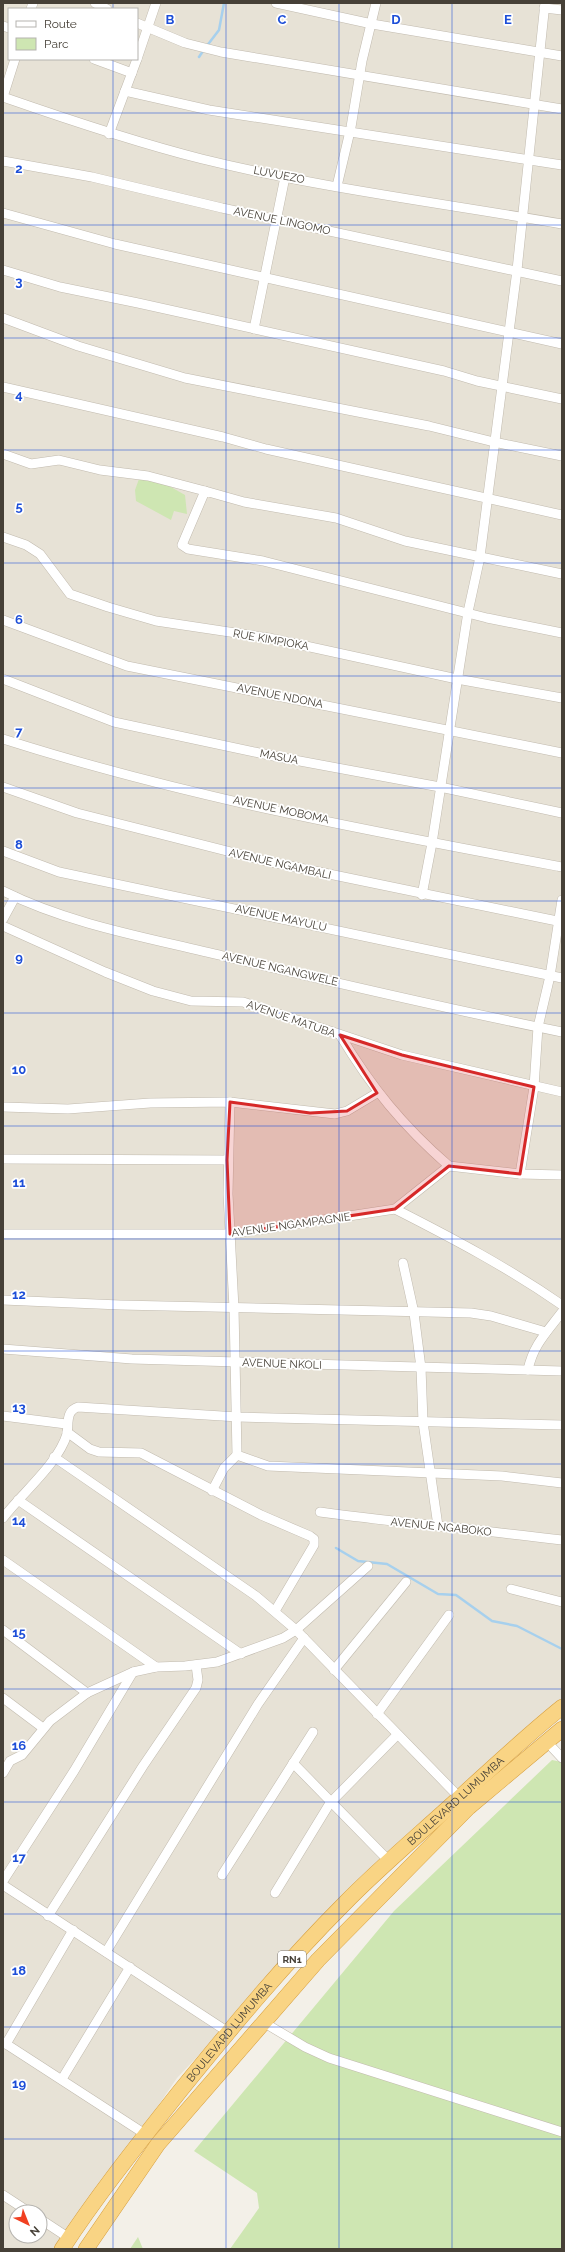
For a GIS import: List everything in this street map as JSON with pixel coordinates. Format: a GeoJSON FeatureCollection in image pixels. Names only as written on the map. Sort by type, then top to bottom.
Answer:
{"type":"FeatureCollection","features":[{"type":"Feature","properties":{"kind":"highway","name":"BOULEVARD LUMUMBA"},"geometry":{"type":"LineString","coordinates":[[66,2244],[145,2134],[228,2032],[309,1940],[345,1902],[521,1742],[562,1707]]}},
{"type":"Feature","properties":{"kind":"highway","name":"BOULEVARD LUMUMBA"},"geometry":{"type":"LineString","coordinates":[[86,2249],[158,2144],[318,1960],[468,1806],[562,1729]]}},
{"type":"Feature","properties":{"kind":"street"},"geometry":{"type":"LineString","coordinates":[[95,3],[105,8]]}},
{"type":"Feature","properties":{"kind":"street"},"geometry":{"type":"LineString","coordinates":[[138,56],[156,3]]}},
{"type":"Feature","properties":{"kind":"street"},"geometry":{"type":"LineString","coordinates":[[276,3],[372,24],[562,56]]}},
{"type":"Feature","properties":{"kind":"street"},"geometry":{"type":"LineString","coordinates":[[337,186],[350,133],[360,75],[376,3]]}},
{"type":"Feature","properties":{"kind":"street"},"geometry":{"type":"LineString","coordinates":[[422,895],[432,843],[468,612],[480,557],[517,270],[543,5],[562,10]]}},
{"type":"Feature","properties":{"kind":"street"},"geometry":{"type":"LineString","coordinates":[[138,23],[185,43],[221,52],[562,109]]}},
{"type":"Feature","properties":{"kind":"street"},"geometry":{"type":"LineString","coordinates":[[3,97],[15,60]]}},
{"type":"Feature","properties":{"kind":"street"},"geometry":{"type":"LineString","coordinates":[[97,60],[132,73]]}},
{"type":"Feature","properties":{"kind":"street"},"geometry":{"type":"LineString","coordinates":[[109,134],[137,60]]}},
{"type":"Feature","properties":{"kind":"street"},"geometry":{"type":"LineString","coordinates":[[125,91],[209,110],[350,133],[528,158],[562,165]]}},
{"type":"Feature","properties":{"kind":"street","name":"LUVUEZO"},"geometry":{"type":"LineString","coordinates":[[3,97],[109,134],[203,159],[286,177],[562,224]]}},
{"type":"Feature","properties":{"kind":"street","name":"AVENUE LINGOMO"},"geometry":{"type":"LineString","coordinates":[[3,161],[92,177],[278,220],[517,270],[562,281]]}},
{"type":"Feature","properties":{"kind":"street"},"geometry":{"type":"LineString","coordinates":[[254,329],[286,177]]}},
{"type":"Feature","properties":{"kind":"street"},"geometry":{"type":"LineString","coordinates":[[3,214],[115,244],[266,276],[562,344]]}},
{"type":"Feature","properties":{"kind":"street"},"geometry":{"type":"LineString","coordinates":[[3,270],[60,288],[138,302],[562,399]]}},
{"type":"Feature","properties":{"kind":"street"},"geometry":{"type":"LineString","coordinates":[[3,318],[78,346],[184,378],[429,426],[494,442],[562,456]]}},
{"type":"Feature","properties":{"kind":"street"},"geometry":{"type":"LineString","coordinates":[[3,387],[223,437],[266,449],[562,514]]}},
{"type":"Feature","properties":{"kind":"street"},"geometry":{"type":"LineString","coordinates":[[3,454],[31,464],[59,460],[100,470],[148,476],[205,490],[244,502],[336,518],[405,541],[562,574]]}},
{"type":"Feature","properties":{"kind":"street"},"geometry":{"type":"LineString","coordinates":[[205,490],[182,545],[185,548],[263,561],[468,612],[562,633]]}},
{"type":"Feature","properties":{"kind":"street","name":"RUE KIMPIOKA"},"geometry":{"type":"LineString","coordinates":[[3,537],[26,545],[40,554],[70,594],[101,605],[156,621],[269,638],[457,679],[562,698]]}},
{"type":"Feature","properties":{"kind":"street","name":"AVENUE NDONA"},"geometry":{"type":"LineString","coordinates":[[3,620],[127,666],[562,753]]}},
{"type":"Feature","properties":{"kind":"street","name":"MASUA"},"geometry":{"type":"LineString","coordinates":[[3,679],[114,722],[278,757],[440,787],[562,813]]}},
{"type":"Feature","properties":{"kind":"street","name":"AVENUE MOBOMA"},"geometry":{"type":"LineString","coordinates":[[3,739],[89,766],[260,806],[432,843],[562,867]]}},
{"type":"Feature","properties":{"kind":"street","name":"AVENUE NGAMBALI"},"geometry":{"type":"LineString","coordinates":[[3,787],[84,815],[266,861],[422,895],[560,922]]}},
{"type":"Feature","properties":{"kind":"street","name":"AVENUE MAYULU"},"geometry":{"type":"LineString","coordinates":[[3,851],[58,872],[562,978]]}},
{"type":"Feature","properties":{"kind":"street","name":"AVENUE NGANGWELE"},"geometry":{"type":"LineString","coordinates":[[3,891],[15,897],[94,924],[152,939],[562,1032]]}},
{"type":"Feature","properties":{"kind":"street"},"geometry":{"type":"LineString","coordinates":[[3,920],[15,897]]}},
{"type":"Feature","properties":{"kind":"street"},"geometry":{"type":"LineString","coordinates":[[520,1174],[534,1087],[538,1027],[550,976],[560,922],[562,900]]}},
{"type":"Feature","properties":{"kind":"street","name":"AVENUE MATUBA"},"geometry":{"type":"LineString","coordinates":[[3,926],[105,972],[153,991],[191,1001],[214,1003],[239,1001],[402,1055],[534,1087],[562,1092]]}},
{"type":"Feature","properties":{"kind":"street"},"geometry":{"type":"LineString","coordinates":[[340,1035],[377,1093],[419,1140],[449,1166],[520,1174],[562,1174]]}},
{"type":"Feature","properties":{"kind":"street"},"geometry":{"type":"LineString","coordinates":[[3,1107],[68,1109],[150,1103],[230,1102],[335,1114],[347,1112],[377,1093]]}},
{"type":"Feature","properties":{"kind":"street"},"geometry":{"type":"LineString","coordinates":[[212,1491],[224,1468],[237,1455],[238,1417],[234,1363],[234,1308],[227,1160],[230,1102]]}},
{"type":"Feature","properties":{"kind":"street"},"geometry":{"type":"LineString","coordinates":[[3,1159],[227,1160]]}},
{"type":"Feature","properties":{"kind":"street","name":"AVENUE NGAMPAGNIE"},"geometry":{"type":"LineString","coordinates":[[3,1234],[230,1234],[395,1209],[449,1166]]}},
{"type":"Feature","properties":{"kind":"street"},"geometry":{"type":"LineString","coordinates":[[395,1209],[471,1247],[512,1270],[562,1305]]}},
{"type":"Feature","properties":{"kind":"street"},"geometry":{"type":"LineString","coordinates":[[403,1263],[414,1313],[421,1368],[423,1422],[438,1526]]}},
{"type":"Feature","properties":{"kind":"street"},"geometry":{"type":"LineString","coordinates":[[3,1300],[478,1314],[546,1332]]}},
{"type":"Feature","properties":{"kind":"street"},"geometry":{"type":"LineString","coordinates":[[528,1370],[533,1351],[562,1312]]}},
{"type":"Feature","properties":{"kind":"street","name":"AVENUE NKOLI"},"geometry":{"type":"LineString","coordinates":[[3,1349],[132,1360],[562,1371]]}},
{"type":"Feature","properties":{"kind":"street"},"geometry":{"type":"LineString","coordinates":[[3,1518],[6,1508],[18,1500],[54,1457],[67,1428],[71,1412],[78,1407],[238,1417],[562,1425]]}},
{"type":"Feature","properties":{"kind":"street"},"geometry":{"type":"LineString","coordinates":[[3,1416],[67,1428],[90,1449],[99,1452],[141,1453],[212,1491],[314,1539],[314,1545],[275,1611]]}},
{"type":"Feature","properties":{"kind":"street"},"geometry":{"type":"LineString","coordinates":[[237,1455],[268,1466],[502,1476],[562,1483]]}},
{"type":"Feature","properties":{"kind":"street"},"geometry":{"type":"LineString","coordinates":[[54,1457],[256,1596],[275,1611],[304,1638],[460,1798]]}},
{"type":"Feature","properties":{"kind":"street"},"geometry":{"type":"LineString","coordinates":[[18,1500],[241,1654]]}},
{"type":"Feature","properties":{"kind":"street","name":"AVENUE NGABOKO"},"geometry":{"type":"LineString","coordinates":[[320,1512],[411,1524],[562,1540]]}},
{"type":"Feature","properties":{"kind":"street"},"geometry":{"type":"LineString","coordinates":[[3,1560],[156,1667]]}},
{"type":"Feature","properties":{"kind":"street"},"geometry":{"type":"LineString","coordinates":[[3,1773],[10,1762],[22,1755],[43,1728],[60,1712],[87,1692],[133,1672],[156,1667],[196,1665],[217,1662],[283,1638],[296,1630],[368,1566]]}},
{"type":"Feature","properties":{"kind":"street"},"geometry":{"type":"LineString","coordinates":[[334,1670],[406,1582]]}},
{"type":"Feature","properties":{"kind":"street"},"geometry":{"type":"LineString","coordinates":[[511,1589],[562,1602]]}},
{"type":"Feature","properties":{"kind":"street"},"geometry":{"type":"LineString","coordinates":[[377,1714],[448,1614]]}},
{"type":"Feature","properties":{"kind":"street"},"geometry":{"type":"LineString","coordinates":[[3,1630],[87,1692]]}},
{"type":"Feature","properties":{"kind":"street"},"geometry":{"type":"LineString","coordinates":[[106,1952],[258,1704],[304,1638]]}},
{"type":"Feature","properties":{"kind":"street"},"geometry":{"type":"LineString","coordinates":[[48,1916],[143,1766],[196,1688],[198,1680],[196,1665]]}},
{"type":"Feature","properties":{"kind":"street"},"geometry":{"type":"LineString","coordinates":[[3,1881],[74,1770],[133,1672]]}},
{"type":"Feature","properties":{"kind":"street"},"geometry":{"type":"LineString","coordinates":[[3,1698],[43,1728]]}},
{"type":"Feature","properties":{"kind":"street"},"geometry":{"type":"LineString","coordinates":[[222,1875],[313,1732]]}},
{"type":"Feature","properties":{"kind":"street"},"geometry":{"type":"LineString","coordinates":[[275,1893],[330,1803],[397,1735]]}},
{"type":"Feature","properties":{"kind":"street"},"geometry":{"type":"LineString","coordinates":[[548,1742],[562,1758]]}},
{"type":"Feature","properties":{"kind":"street"},"geometry":{"type":"LineString","coordinates":[[293,1763],[330,1803],[390,1862]]}},
{"type":"Feature","properties":{"kind":"street"},"geometry":{"type":"LineString","coordinates":[[3,1885],[48,1916],[73,1930],[228,2032]]}},
{"type":"Feature","properties":{"kind":"street"},"geometry":{"type":"LineString","coordinates":[[73,1930],[4,2043],[62,2079],[145,2134]]}},
{"type":"Feature","properties":{"kind":"street"},"geometry":{"type":"LineString","coordinates":[[62,2079],[130,1967]]}},
{"type":"Feature","properties":{"kind":"street"},"geometry":{"type":"LineString","coordinates":[[263,2022],[305,2047],[329,2058],[562,2132]]}},
{"type":"Feature","properties":{"kind":"street"},"geometry":{"type":"LineString","coordinates":[[3,2195],[17,2204]]}},
{"type":"Feature","properties":{"kind":"street"},"geometry":{"type":"LineString","coordinates":[[48,2227],[66,2244]]}},
{"type":"Feature","properties":{"kind":"highlighted area"},"geometry":{"type":"Polygon","coordinates":[[[340,1035],[402,1055],[534,1087],[520,1174],[449,1166],[395,1209],[230,1234],[227,1160],[230,1102],[310,1113],[347,1111],[377,1093],[340,1035]]]}},
{"type":"Feature","properties":{"kind":"shaded area"},"geometry":{"type":"Polygon","coordinates":[[[3,3],[562,3],[562,1699],[361,1885],[177,2078],[60,2249],[3,2249],[3,3]]]}},
{"type":"Feature","properties":{"kind":"green space"},"geometry":{"type":"Polygon","coordinates":[[[139,479],[162,482],[185,495],[187,514],[174,511],[171,520],[136,501],[135,490],[139,479]]]}},
{"type":"Feature","properties":{"kind":"green space"},"geometry":{"type":"Polygon","coordinates":[[[552,1760],[562,1762],[562,2249],[230,2249],[259,2208],[257,2193],[194,2151],[394,1911],[552,1760]]]}},
{"type":"Feature","properties":{"kind":"green space"},"geometry":{"type":"Polygon","coordinates":[[[138,2237],[143,2249],[130,2249],[138,2237]]]}},
{"type":"Feature","properties":{"kind":"waterway"},"geometry":{"type":"LineString","coordinates":[[206,47],[219,30],[224,3]]}},
{"type":"Feature","properties":{"kind":"waterway"},"geometry":{"type":"LineString","coordinates":[[199,57],[203,51]]}},
{"type":"Feature","properties":{"kind":"waterway"},"geometry":{"type":"LineString","coordinates":[[336,1548],[358,1561],[387,1564],[438,1594],[456,1595],[492,1621],[517,1626],[562,1649]]}}]}
